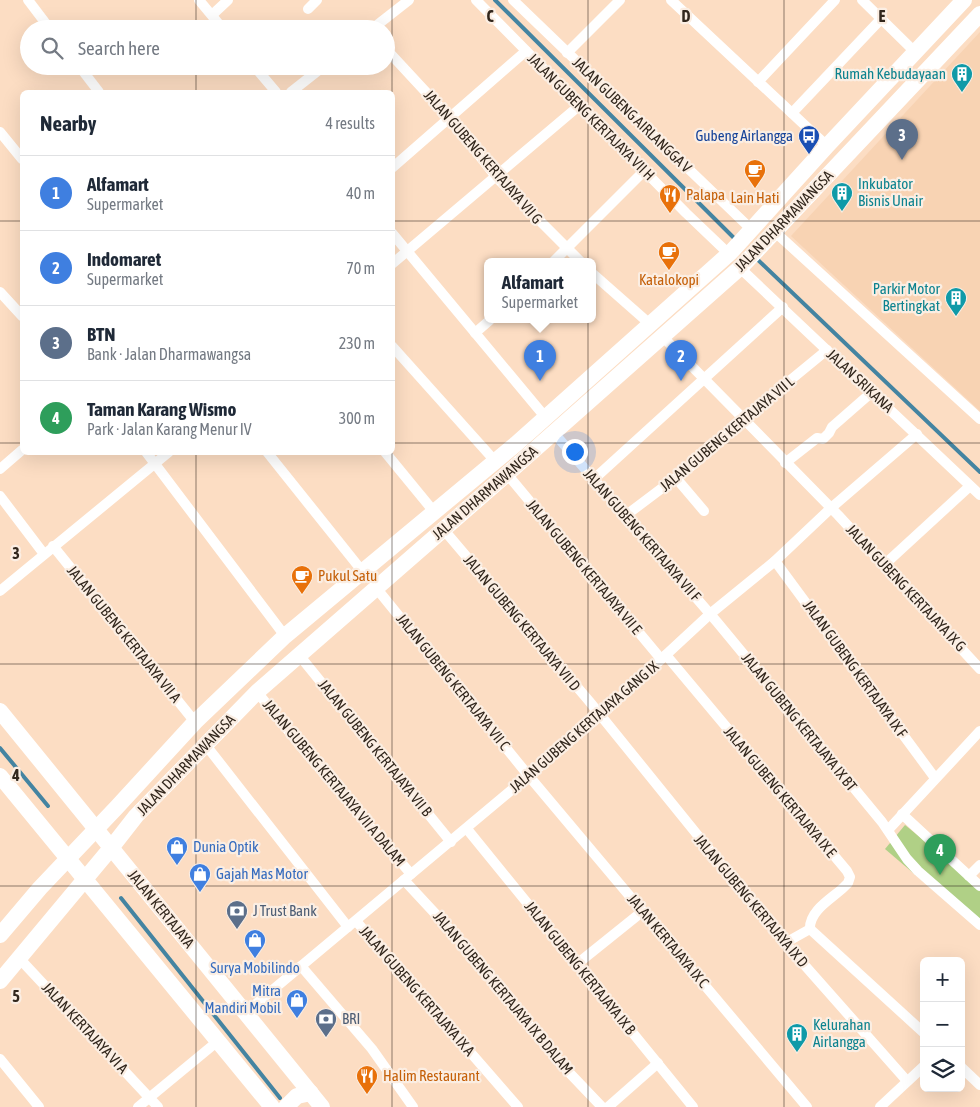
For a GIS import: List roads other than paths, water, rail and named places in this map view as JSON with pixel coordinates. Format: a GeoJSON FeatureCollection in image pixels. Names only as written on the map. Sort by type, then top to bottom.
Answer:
{"type":"FeatureCollection","features":[{"type":"Feature","properties":{"kind":"main road","name":"JALAN DHARMAWANGSA"},"geometry":{"type":"LineString","coordinates":[[0,934],[194,722],[285,636],[540,424],[730,253],[964,0]]}},
{"type":"Feature","properties":{"kind":"main road","name":"JALAN DHARMAWANGSA"},"geometry":{"type":"LineString","coordinates":[[0,981],[112,848],[136,816],[257,692],[377,589],[741,267],[980,14]]}},
{"type":"Feature","properties":{"kind":"main road"},"geometry":{"type":"LineString","coordinates":[[540,424],[533,434],[535,438],[549,437]]}},
{"type":"Feature","properties":{"kind":"main road"},"geometry":{"type":"LineString","coordinates":[[516,444],[526,447],[527,457]]}},
{"type":"Feature","properties":{"kind":"main road","name":"JALAN KERTAJAYA"},"geometry":{"type":"LineString","coordinates":[[0,711],[322,1107]]}},
{"type":"Feature","properties":{"kind":"main road"},"geometry":{"type":"LineString","coordinates":[[0,776],[272,1107]]}},
{"type":"Feature","properties":{"kind":"main road"},"geometry":{"type":"LineString","coordinates":[[286,1107],[297,1096],[311,1093]]}},
{"type":"Feature","properties":{"kind":"street"},"geometry":{"type":"LineString","coordinates":[[28,0],[43,20]]}},
{"type":"Feature","properties":{"kind":"street"},"geometry":{"type":"LineString","coordinates":[[199,0],[216,20]]}},
{"type":"Feature","properties":{"kind":"street"},"geometry":{"type":"LineString","coordinates":[[212,15],[228,0]]}},
{"type":"Feature","properties":{"kind":"street"},"geometry":{"type":"LineString","coordinates":[[308,9],[317,0]]}},
{"type":"Feature","properties":{"kind":"street"},"geometry":{"type":"LineString","coordinates":[[383,20],[409,0]]}},
{"type":"Feature","properties":{"kind":"street","name":"JALAN GUBENG KERTAJAYA VII H"},"geometry":{"type":"LineString","coordinates":[[476,0],[644,171],[730,253]]}},
{"type":"Feature","properties":{"kind":"street","name":"JALAN GUBENG AIRLANGGA V"},"geometry":{"type":"LineString","coordinates":[[514,0],[751,232]]}},
{"type":"Feature","properties":{"kind":"street"},"geometry":{"type":"LineString","coordinates":[[567,53],[620,0]]}},
{"type":"Feature","properties":{"kind":"street"},"geometry":{"type":"LineString","coordinates":[[671,0],[827,146]]}},
{"type":"Feature","properties":{"kind":"street"},"geometry":{"type":"LineString","coordinates":[[758,82],[835,0]]}},
{"type":"Feature","properties":{"kind":"street"},"geometry":{"type":"LineString","coordinates":[[862,0],[915,52]]}},
{"type":"Feature","properties":{"kind":"street"},"geometry":{"type":"LineString","coordinates":[[792,113],[881,19]]}},
{"type":"Feature","properties":{"kind":"street"},"geometry":{"type":"LineString","coordinates":[[395,165],[526,51]]}},
{"type":"Feature","properties":{"kind":"street","name":"JALAN GUBENG KERTAJAYA VII G"},"geometry":{"type":"LineString","coordinates":[[395,59],[450,118],[496,177],[576,258]]}},
{"type":"Feature","properties":{"kind":"street"},"geometry":{"type":"LineString","coordinates":[[86,75],[97,90]]}},
{"type":"Feature","properties":{"kind":"street"},"geometry":{"type":"LineString","coordinates":[[262,75],[274,90]]}},
{"type":"Feature","properties":{"kind":"street"},"geometry":{"type":"LineString","coordinates":[[294,90],[313,75]]}},
{"type":"Feature","properties":{"kind":"street"},"geometry":{"type":"LineString","coordinates":[[395,261],[580,105]]}},
{"type":"Feature","properties":{"kind":"street"},"geometry":{"type":"LineString","coordinates":[[0,132],[20,157]]}},
{"type":"Feature","properties":{"kind":"street"},"geometry":{"type":"LineString","coordinates":[[558,258],[644,171]]}},
{"type":"Feature","properties":{"kind":"street"},"geometry":{"type":"LineString","coordinates":[[774,232],[980,420]]}},
{"type":"Feature","properties":{"kind":"street"},"geometry":{"type":"LineString","coordinates":[[395,237],[475,333],[540,424]]}},
{"type":"Feature","properties":{"kind":"street","name":"JALAN SRIKANA"},"geometry":{"type":"LineString","coordinates":[[741,267],[980,495]]}},
{"type":"Feature","properties":{"kind":"street"},"geometry":{"type":"LineString","coordinates":[[596,276],[651,324]]}},
{"type":"Feature","properties":{"kind":"street"},"geometry":{"type":"LineString","coordinates":[[0,292],[20,314]]}},
{"type":"Feature","properties":{"kind":"street"},"geometry":{"type":"LineString","coordinates":[[594,479],[783,308]]}},
{"type":"Feature","properties":{"kind":"street"},"geometry":{"type":"LineString","coordinates":[[475,333],[487,323]]}},
{"type":"Feature","properties":{"kind":"street"},"geometry":{"type":"LineString","coordinates":[[663,337],[831,508]]}},
{"type":"Feature","properties":{"kind":"street"},"geometry":{"type":"LineString","coordinates":[[395,349],[495,461]]}},
{"type":"Feature","properties":{"kind":"street","name":"JALAN GUBENG KERTAJAYA VII L"},"geometry":{"type":"LineString","coordinates":[[625,516],[676,478],[743,419],[827,350]]}},
{"type":"Feature","properties":{"kind":"street"},"geometry":{"type":"LineString","coordinates":[[785,462],[817,438],[823,439],[832,427],[872,392]]}},
{"type":"Feature","properties":{"kind":"street","name":"JALAN GUBENG KERTAJAYA GANG IX"},"geometry":{"type":"LineString","coordinates":[[245,1013],[600,716],[710,614],[775,561],[831,508],[917,434]]}},
{"type":"Feature","properties":{"kind":"street","name":"JALAN GUBENG KERTAJAYA VII F"},"geometry":{"type":"LineString","coordinates":[[549,437],[594,479],[710,614]]}},
{"type":"Feature","properties":{"kind":"street"},"geometry":{"type":"LineString","coordinates":[[0,469],[20,452]]}},
{"type":"Feature","properties":{"kind":"street"},"geometry":{"type":"LineString","coordinates":[[149,455],[285,636]]}},
{"type":"Feature","properties":{"kind":"street"},"geometry":{"type":"LineString","coordinates":[[0,591],[165,455]]}},
{"type":"Feature","properties":{"kind":"street"},"geometry":{"type":"LineString","coordinates":[[269,455],[363,572]]}},
{"type":"Feature","properties":{"kind":"street"},"geometry":{"type":"LineString","coordinates":[[388,455],[435,513]]}},
{"type":"Feature","properties":{"kind":"street","name":"JALAN GUBENG KERTAJAYA VII E"},"geometry":{"type":"LineString","coordinates":[[507,474],[664,657]]}},
{"type":"Feature","properties":{"kind":"street"},"geometry":{"type":"LineString","coordinates":[[676,478],[704,511]]}},
{"type":"Feature","properties":{"kind":"street"},"geometry":{"type":"LineString","coordinates":[[884,565],[970,486]]}},
{"type":"Feature","properties":{"kind":"street"},"geometry":{"type":"LineString","coordinates":[[0,496],[44,554]]}},
{"type":"Feature","properties":{"kind":"street","name":"JALAN GUBENG KERTAJAYA IX G"},"geometry":{"type":"LineString","coordinates":[[831,508],[980,668]]}},
{"type":"Feature","properties":{"kind":"street","name":"JALAN GUBENG KERTAJAYA VII D"},"geometry":{"type":"LineString","coordinates":[[444,530],[600,716]]}},
{"type":"Feature","properties":{"kind":"street","name":"JALAN GUBENG KERTAJAYA VII A"},"geometry":{"type":"LineString","coordinates":[[53,546],[194,722]]}},
{"type":"Feature","properties":{"kind":"street","name":"JALAN GUBENG KERTAJAYA IX F"},"geometry":{"type":"LineString","coordinates":[[775,561],[935,778]]}},
{"type":"Feature","properties":{"kind":"street","name":"JALAN GUBENG KERTAJAYA VII C"},"geometry":{"type":"LineString","coordinates":[[377,589],[528,775]]}},
{"type":"Feature","properties":{"kind":"street","name":"JALAN GUBENG KERTAJAYA IX BT"},"geometry":{"type":"LineString","coordinates":[[710,614],[888,830],[900,850],[918,871],[980,925]]}},
{"type":"Feature","properties":{"kind":"street","name":"JALAN GUBENG KERTAJAYA VII B"},"geometry":{"type":"LineString","coordinates":[[299,655],[451,842]]}},
{"type":"Feature","properties":{"kind":"street","name":"JALAN GUBENG KERTAJAYA IX E"},"geometry":{"type":"LineString","coordinates":[[664,657],[850,877],[848,883],[817,912],[812,919],[810,929]]}},
{"type":"Feature","properties":{"kind":"street","name":"JALAN GUBENG KERTAJAYA VII A DALAM"},"geometry":{"type":"LineString","coordinates":[[257,692],[408,877]]}},
{"type":"Feature","properties":{"kind":"street","name":"JALAN GUBENG KERTAJAYA IX D"},"geometry":{"type":"LineString","coordinates":[[600,716],[785,942],[907,1082]]}},
{"type":"Feature","properties":{"kind":"street"},"geometry":{"type":"LineString","coordinates":[[888,830],[980,731]]}},
{"type":"Feature","properties":{"kind":"street"},"geometry":{"type":"LineString","coordinates":[[205,744],[352,924]]}},
{"type":"Feature","properties":{"kind":"street","name":"JALAN KERTAJAYA IX C"},"geometry":{"type":"LineString","coordinates":[[528,775],[807,1107]]}},
{"type":"Feature","properties":{"kind":"street"},"geometry":{"type":"LineString","coordinates":[[902,814],[980,886]]}},
{"type":"Feature","properties":{"kind":"street","name":"JALAN GUBENG KERTAJAYA IX B"},"geometry":{"type":"LineString","coordinates":[[467,829],[693,1107]]}},
{"type":"Feature","properties":{"kind":"street"},"geometry":{"type":"LineString","coordinates":[[969,876],[980,865]]}},
{"type":"Feature","properties":{"kind":"street","name":"JALAN GUBENG KERTAJAYA IX B DALAM"},"geometry":{"type":"LineString","coordinates":[[408,877],[561,1064],[602,1107]]}},
{"type":"Feature","properties":{"kind":"street"},"geometry":{"type":"LineString","coordinates":[[577,964],[643,911]]}},
{"type":"Feature","properties":{"kind":"street","name":"JALAN GUBENG KERTAJAYA IX A"},"geometry":{"type":"LineString","coordinates":[[352,924],[518,1107]]}},
{"type":"Feature","properties":{"kind":"street"},"geometry":{"type":"LineString","coordinates":[[785,942],[810,929],[920,1029]]}},
{"type":"Feature","properties":{"kind":"street","name":"JALAN KERTAJAYA VI A"},"geometry":{"type":"LineString","coordinates":[[19,958],[158,1107]]}},
{"type":"Feature","properties":{"kind":"street"},"geometry":{"type":"LineString","coordinates":[[301,966],[372,1049],[413,1107]]}},
{"type":"Feature","properties":{"kind":"street"},"geometry":{"type":"LineString","coordinates":[[138,1107],[218,1041]]}},
{"type":"Feature","properties":{"kind":"street"},"geometry":{"type":"LineString","coordinates":[[0,1059],[39,1107]]}},
{"type":"Feature","properties":{"kind":"street"},"geometry":{"type":"LineString","coordinates":[[608,1107],[658,1063]]}},
{"type":"Feature","properties":{"kind":"street"},"geometry":{"type":"LineString","coordinates":[[880,1107],[920,1070]]}},
{"type":"Feature","properties":{"kind":"street"},"geometry":{"type":"LineString","coordinates":[[965,1072],[980,1085]]}},
{"type":"Feature","properties":{"kind":"waterway"},"geometry":{"type":"LineString","coordinates":[[495,0],[736,240]]}},
{"type":"Feature","properties":{"kind":"waterway"},"geometry":{"type":"LineString","coordinates":[[756,258],[980,472]]}},
{"type":"Feature","properties":{"kind":"waterway"},"geometry":{"type":"LineString","coordinates":[[0,748],[48,806]]}},
{"type":"Feature","properties":{"kind":"waterway"},"geometry":{"type":"LineString","coordinates":[[121,898],[280,1098]]}},
{"type":"Feature","properties":{"kind":"place","name":"Rumah Kebudayaan"},"geometry":{"type":"Point","coordinates":[962,93]}},
{"type":"Feature","properties":{"kind":"place","name":"Gubeng Airlangga"},"geometry":{"type":"Point","coordinates":[809,155]}},
{"type":"Feature","properties":{"kind":"place","name":"BTN"},"geometry":{"type":"Point","coordinates":[902,160]}},
{"type":"Feature","properties":{"kind":"place","name":"Lain Hati"},"geometry":{"type":"Point","coordinates":[755,189]}},
{"type":"Feature","properties":{"kind":"place","name":"Inkubator Bisnis Unair"},"geometry":{"type":"Point","coordinates":[842,212]}},
{"type":"Feature","properties":{"kind":"place","name":"Palapa"},"geometry":{"type":"Point","coordinates":[670,214]}},
{"type":"Feature","properties":{"kind":"place","name":"Katalokopi"},"geometry":{"type":"Point","coordinates":[669,271]}},
{"type":"Feature","properties":{"kind":"place","name":"Parkir Motor Bertingkat"},"geometry":{"type":"Point","coordinates":[956,317]}},
{"type":"Feature","properties":{"kind":"place","name":"Alfamart"},"geometry":{"type":"Point","coordinates":[540,381]}},
{"type":"Feature","properties":{"kind":"place","name":"Indomaret"},"geometry":{"type":"Point","coordinates":[681,381]}},
{"type":"Feature","properties":{"kind":"place","name":"Pukul Satu"},"geometry":{"type":"Point","coordinates":[302,595]}},
{"type":"Feature","properties":{"kind":"place","name":"Dunia Optik"},"geometry":{"type":"Point","coordinates":[177,866]}},
{"type":"Feature","properties":{"kind":"place","name":"Taman Karang Wismo"},"geometry":{"type":"Point","coordinates":[940,875]}},
{"type":"Feature","properties":{"kind":"place","name":"Gajah Mas Motor"},"geometry":{"type":"Point","coordinates":[200,893]}},
{"type":"Feature","properties":{"kind":"place","name":"J Trust Bank"},"geometry":{"type":"Point","coordinates":[237,930]}},
{"type":"Feature","properties":{"kind":"place","name":"Surya Mobilindo"},"geometry":{"type":"Point","coordinates":[255,959]}},
{"type":"Feature","properties":{"kind":"place","name":"Mitra Mandiri Mobil"},"geometry":{"type":"Point","coordinates":[297,1019]}},
{"type":"Feature","properties":{"kind":"place","name":"BRI"},"geometry":{"type":"Point","coordinates":[326,1038]}},
{"type":"Feature","properties":{"kind":"place","name":"Kelurahan Airlangga"},"geometry":{"type":"Point","coordinates":[797,1053]}},
{"type":"Feature","properties":{"kind":"place","name":"Halim Restaurant"},"geometry":{"type":"Point","coordinates":[367,1095]}}]}
